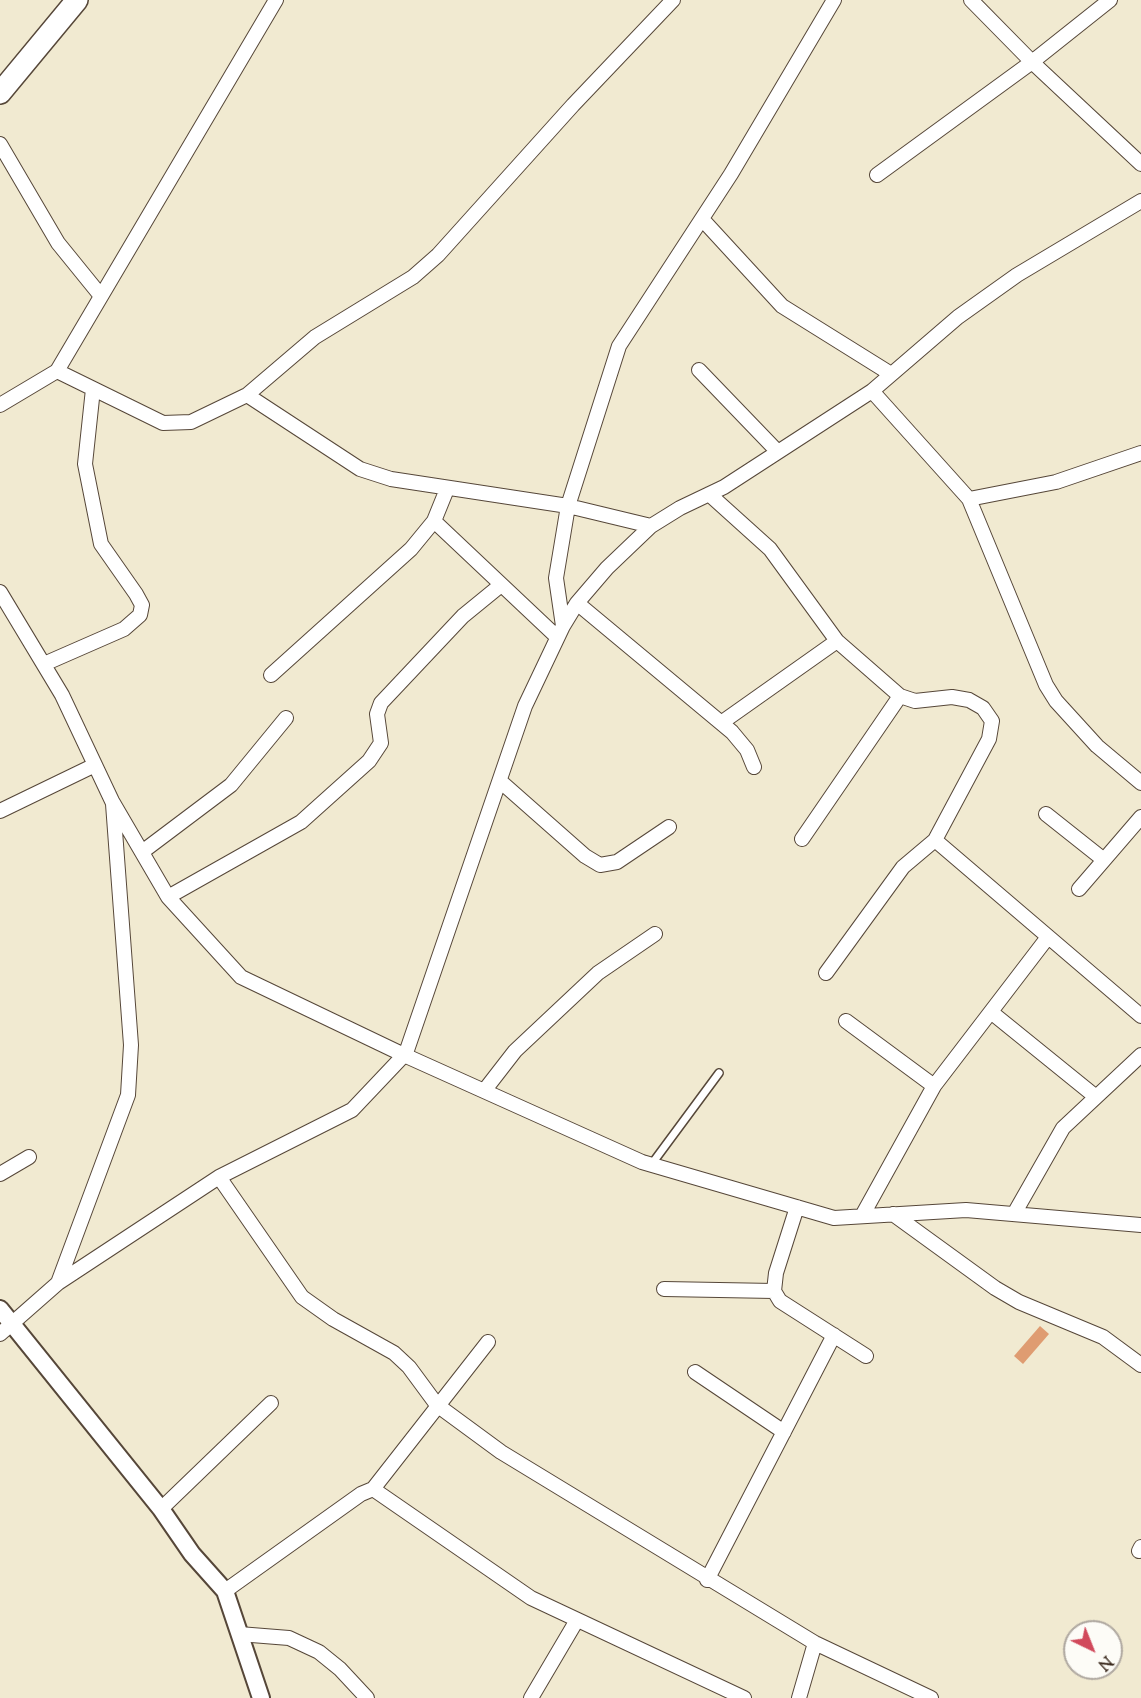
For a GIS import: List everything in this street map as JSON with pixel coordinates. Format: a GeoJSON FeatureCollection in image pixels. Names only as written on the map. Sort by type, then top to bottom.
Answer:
{"type":"FeatureCollection","features":[{"type":"Feature","properties":{"kind":"highway"},"geometry":{"type":"LineString","coordinates":[[0,93],[77,0]]}},
{"type":"Feature","properties":{"kind":"street"},"geometry":{"type":"LineString","coordinates":[[0,405],[57,371],[276,0]]}},
{"type":"Feature","properties":{"kind":"street"},"geometry":{"type":"LineString","coordinates":[[57,371],[163,423],[191,422],[247,395],[315,337],[412,277],[438,255],[573,105],[674,0]]}},
{"type":"Feature","properties":{"kind":"street"},"geometry":{"type":"LineString","coordinates":[[560,632],[556,578],[568,506],[619,346],[702,219],[834,0]]}},
{"type":"Feature","properties":{"kind":"street"},"geometry":{"type":"LineString","coordinates":[[971,0],[1032,62],[1141,164]]}},
{"type":"Feature","properties":{"kind":"street"},"geometry":{"type":"LineString","coordinates":[[876,175],[1032,62],[1110,0]]}},
{"type":"Feature","properties":{"kind":"street"},"geometry":{"type":"LineString","coordinates":[[0,144],[58,243],[101,296]]}},
{"type":"Feature","properties":{"kind":"street"},"geometry":{"type":"LineString","coordinates":[[6,1329],[58,1284],[219,1177],[352,1110],[404,1055],[525,706],[560,632],[577,603],[607,568],[651,526],[680,508],[710,494],[872,391],[958,317],[1017,275],[1141,201]]}},
{"type":"Feature","properties":{"kind":"street"},"geometry":{"type":"LineString","coordinates":[[702,219],[782,306],[891,374]]}},
{"type":"Feature","properties":{"kind":"street"},"geometry":{"type":"LineString","coordinates":[[699,370],[777,451]]}},
{"type":"Feature","properties":{"kind":"street"},"geometry":{"type":"LineString","coordinates":[[44,664],[124,629],[140,615],[142,605],[101,544],[85,464],[93,388]]}},
{"type":"Feature","properties":{"kind":"street"},"geometry":{"type":"LineString","coordinates":[[872,391],[969,500],[1046,685],[1056,701],[1097,746],[1141,783]]}},
{"type":"Feature","properties":{"kind":"street"},"geometry":{"type":"LineString","coordinates":[[247,395],[360,469],[391,479],[568,506],[651,526]]}},
{"type":"Feature","properties":{"kind":"street"},"geometry":{"type":"LineString","coordinates":[[969,500],[1056,482],[1141,453]]}},
{"type":"Feature","properties":{"kind":"street"},"geometry":{"type":"LineString","coordinates":[[271,675],[411,549],[434,521],[447,489]]}},
{"type":"Feature","properties":{"kind":"street"},"geometry":{"type":"LineString","coordinates":[[710,494],[770,549],[837,641],[900,696],[915,700],[952,697],[969,700],[983,708],[992,722],[989,739],[935,840],[903,867],[826,973]]}},
{"type":"Feature","properties":{"kind":"street"},"geometry":{"type":"LineString","coordinates":[[434,521],[501,585],[560,632]]}},
{"type":"Feature","properties":{"kind":"street"},"geometry":{"type":"LineString","coordinates":[[168,897],[301,822],[369,761],[381,743],[377,714],[381,703],[463,616],[501,585]]}},
{"type":"Feature","properties":{"kind":"street"},"geometry":{"type":"LineString","coordinates":[[0,592],[62,695],[112,801],[168,897],[242,977],[404,1055],[651,1165],[834,1218],[966,1210],[1141,1225]]}},
{"type":"Feature","properties":{"kind":"street"},"geometry":{"type":"LineString","coordinates":[[577,603],[722,723],[747,750],[754,767]]}},
{"type":"Feature","properties":{"kind":"street"},"geometry":{"type":"LineString","coordinates":[[722,723],[837,641]]}},
{"type":"Feature","properties":{"kind":"street"},"geometry":{"type":"LineString","coordinates":[[802,839],[900,696]]}},
{"type":"Feature","properties":{"kind":"street"},"geometry":{"type":"LineString","coordinates":[[142,852],[231,784],[286,718]]}},
{"type":"Feature","properties":{"kind":"street"},"geometry":{"type":"LineString","coordinates":[[0,812],[95,765]]}},
{"type":"Feature","properties":{"kind":"street"},"geometry":{"type":"LineString","coordinates":[[500,781],[585,856],[600,865],[616,862],[669,827]]}},
{"type":"Feature","properties":{"kind":"street"},"geometry":{"type":"LineString","coordinates":[[58,1284],[128,1095],[131,1045],[112,801]]}},
{"type":"Feature","properties":{"kind":"street"},"geometry":{"type":"LineString","coordinates":[[1046,814],[1104,860]]}},
{"type":"Feature","properties":{"kind":"street"},"geometry":{"type":"LineString","coordinates":[[1079,889],[1141,817]]}},
{"type":"Feature","properties":{"kind":"street"},"geometry":{"type":"LineString","coordinates":[[935,840],[1141,1016]]}},
{"type":"Feature","properties":{"kind":"street"},"geometry":{"type":"LineString","coordinates":[[484,1091],[515,1051],[598,973],[655,934]]}},
{"type":"Feature","properties":{"kind":"street"},"geometry":{"type":"LineString","coordinates":[[862,1216],[934,1086],[1048,938]]}},
{"type":"Feature","properties":{"kind":"street"},"geometry":{"type":"LineString","coordinates":[[991,1012],[1096,1097]]}},
{"type":"Feature","properties":{"kind":"street"},"geometry":{"type":"LineString","coordinates":[[846,1021],[934,1086]]}},
{"type":"Feature","properties":{"kind":"street"},"geometry":{"type":"LineString","coordinates":[[1014,1214],[1063,1128],[1141,1055]]}},
{"type":"Feature","properties":{"kind":"street"},"geometry":{"type":"LineString","coordinates":[[0,1174],[29,1157]]}},
{"type":"Feature","properties":{"kind":"street"},"geometry":{"type":"LineString","coordinates":[[219,1177],[302,1297],[333,1319],[394,1353],[409,1367],[437,1405],[501,1452],[707,1580],[815,1643],[931,1698]]}},
{"type":"Feature","properties":{"kind":"street"},"geometry":{"type":"LineString","coordinates":[[797,1207],[776,1273],[774,1291],[780,1301],[866,1356]]}},
{"type":"Feature","properties":{"kind":"street"},"geometry":{"type":"LineString","coordinates":[[893,1214],[995,1288],[1019,1302],[1103,1337],[1141,1365]]}},
{"type":"Feature","properties":{"kind":"street"},"geometry":{"type":"LineString","coordinates":[[664,1289],[774,1291]]}},
{"type":"Feature","properties":{"kind":"street"},"geometry":{"type":"LineString","coordinates":[[0,1309],[6,1329],[161,1509],[192,1554],[225,1591],[261,1698]]}},
{"type":"Feature","properties":{"kind":"street"},"geometry":{"type":"LineString","coordinates":[[707,1580],[834,1335]]}},
{"type":"Feature","properties":{"kind":"street"},"geometry":{"type":"LineString","coordinates":[[225,1591],[361,1494],[374,1489],[488,1342]]}},
{"type":"Feature","properties":{"kind":"street"},"geometry":{"type":"LineString","coordinates":[[695,1372],[784,1432]]}},
{"type":"Feature","properties":{"kind":"street"},"geometry":{"type":"LineString","coordinates":[[161,1509],[271,1403]]}},
{"type":"Feature","properties":{"kind":"street"},"geometry":{"type":"LineString","coordinates":[[374,1489],[531,1598],[744,1698]]}},
{"type":"Feature","properties":{"kind":"street"},"geometry":{"type":"LineString","coordinates":[[531,1698],[577,1620]]}},
{"type":"Feature","properties":{"kind":"street"},"geometry":{"type":"LineString","coordinates":[[239,1634],[289,1638],[319,1652],[340,1669],[367,1698]]}},
{"type":"Feature","properties":{"kind":"street"},"geometry":{"type":"LineString","coordinates":[[799,1698],[815,1643]]}},
{"type":"Feature","properties":{"kind":"lane"},"geometry":{"type":"LineString","coordinates":[[651,1165],[719,1073]]}},
{"type":"Feature","properties":{"kind":"building"},"geometry":{"type":"Polygon","coordinates":[[[1040,1326],[1049,1334],[1023,1364],[1014,1356],[1040,1326]]]}}]}
